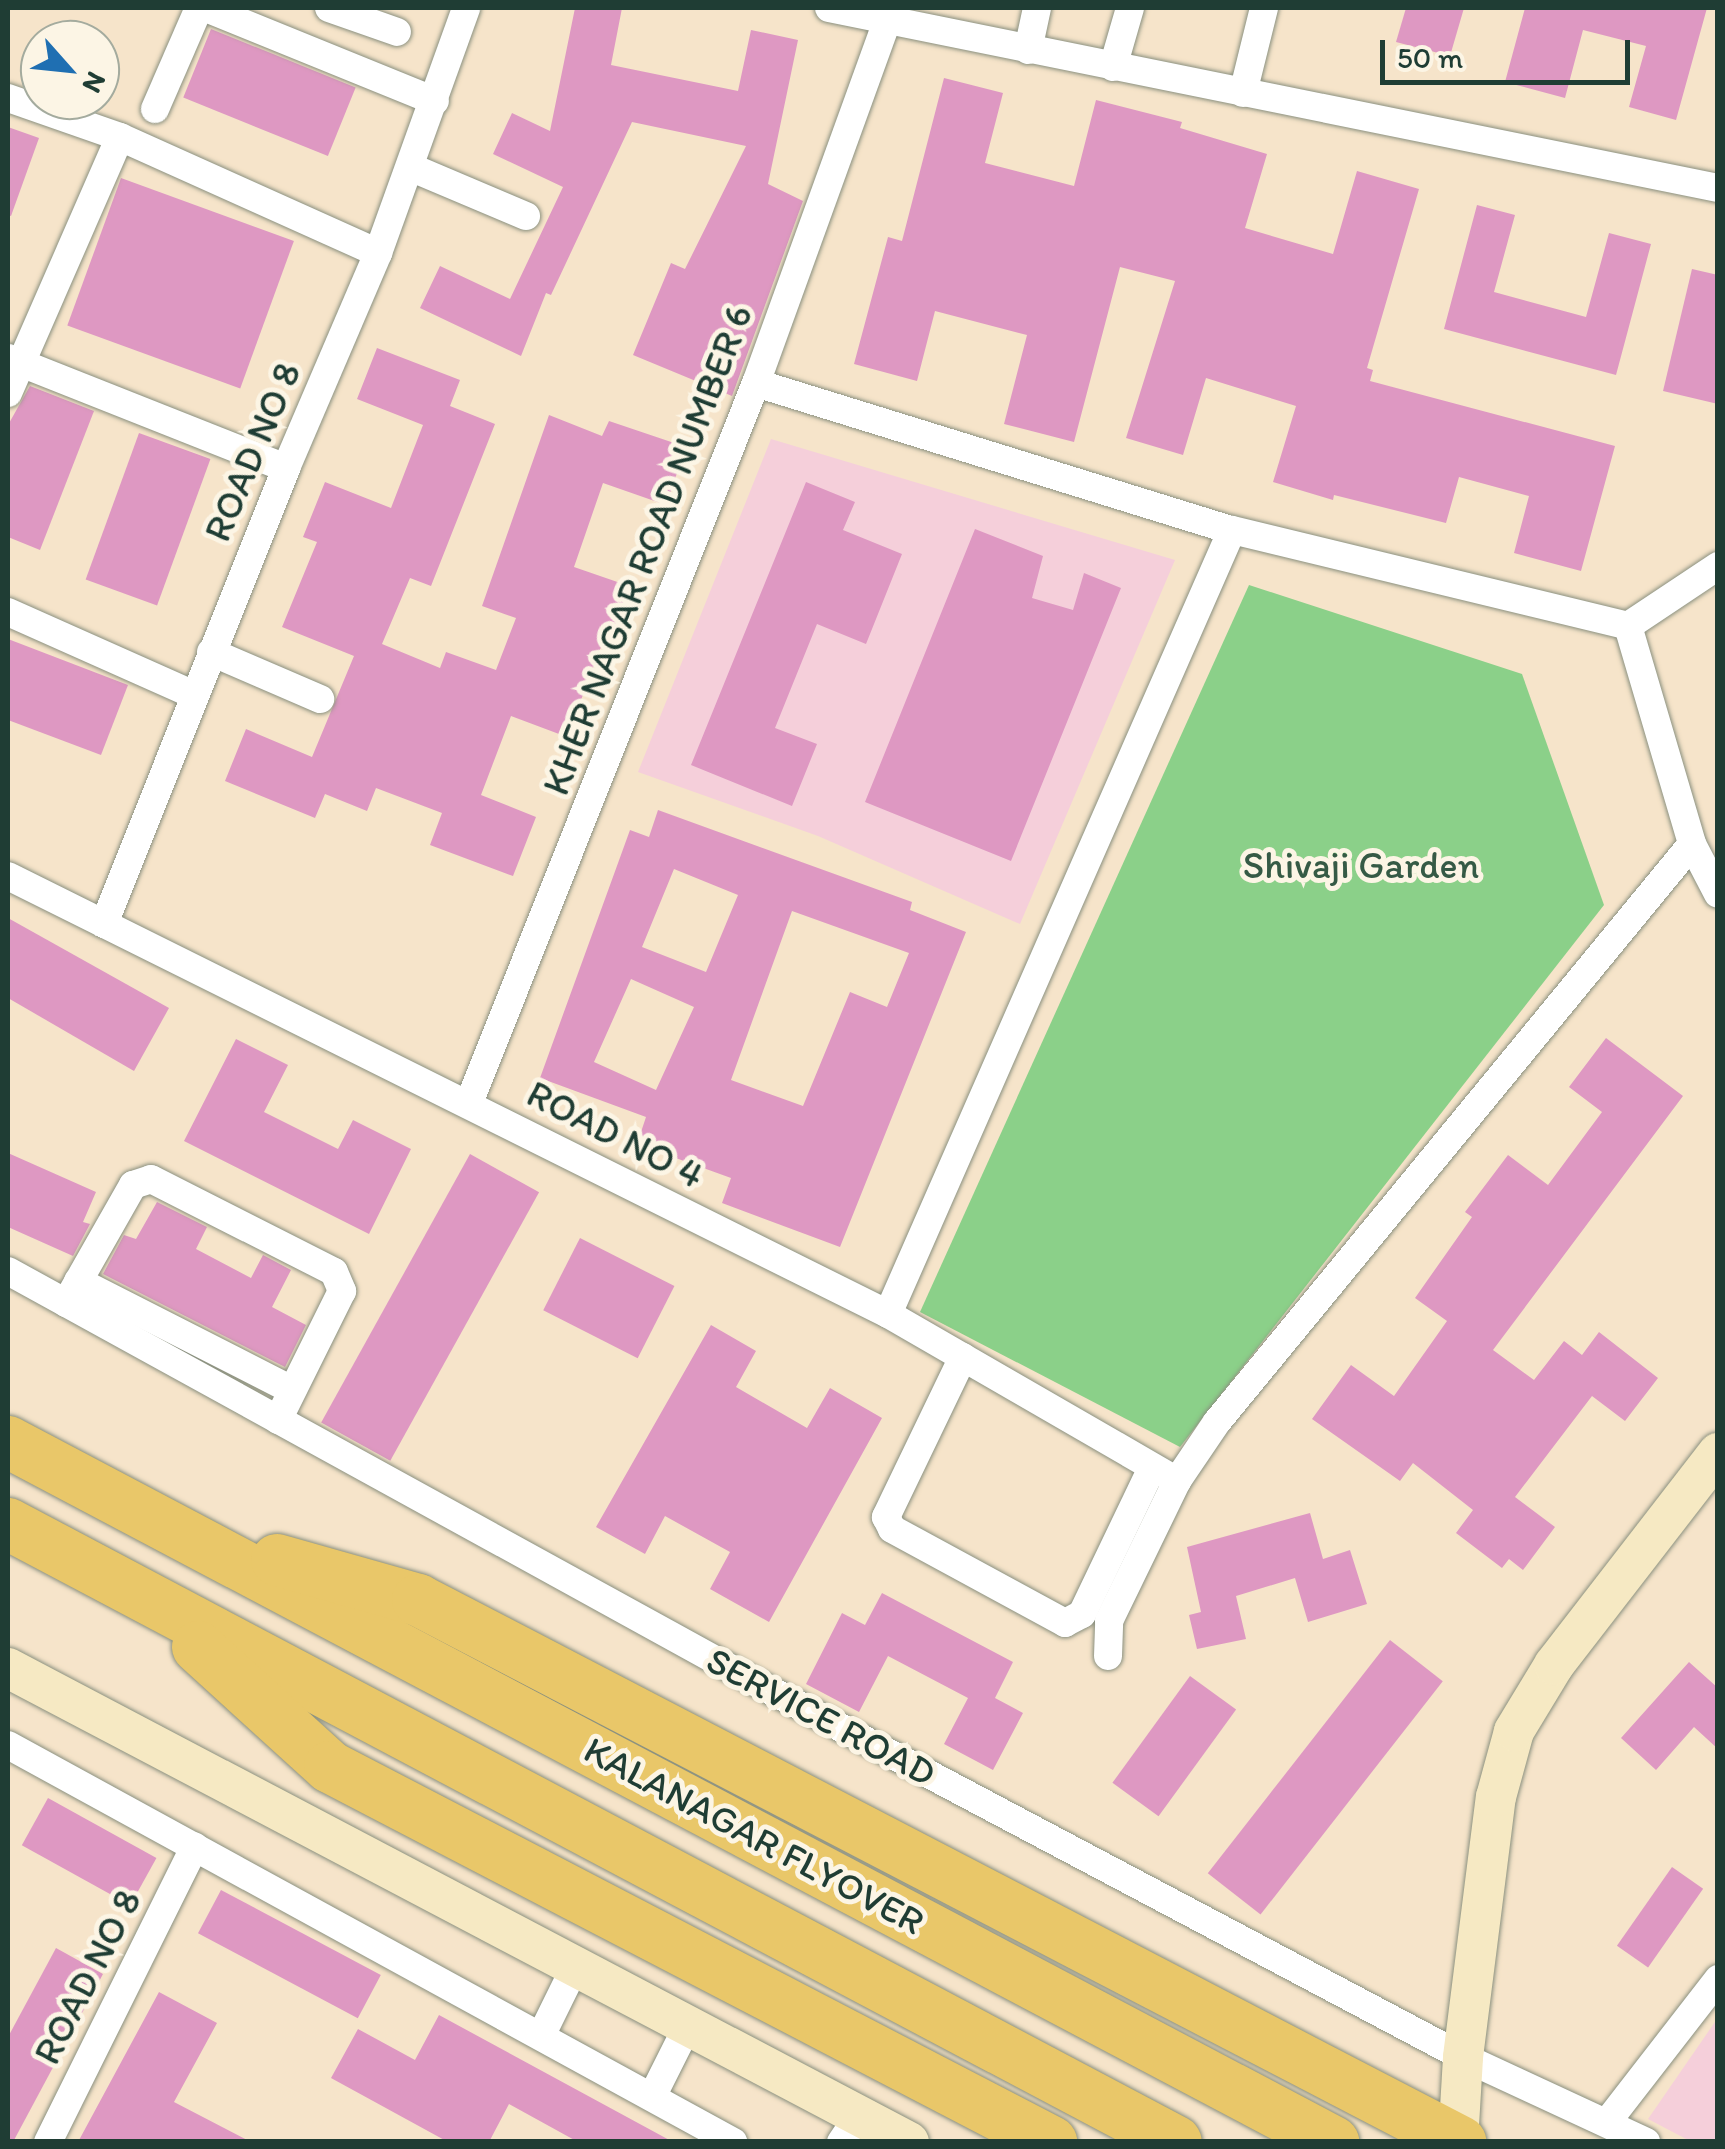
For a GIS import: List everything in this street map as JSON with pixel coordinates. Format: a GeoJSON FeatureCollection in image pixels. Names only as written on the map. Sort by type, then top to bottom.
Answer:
{"type":"FeatureCollection","features":[{"type":"Feature","properties":{"kind":"highway"},"geometry":{"type":"LineString","coordinates":[[8,1442],[175,1531],[418,1600],[1459,2141]]}},
{"type":"Feature","properties":{"kind":"highway"},"geometry":{"type":"LineString","coordinates":[[8,1524],[142,1596],[330,1767],[1051,2142]]}},
{"type":"Feature","properties":{"kind":"highway","name":"KALANAGAR FLYOVER"},"geometry":{"type":"LineString","coordinates":[[175,1531],[1333,2142]]}},
{"type":"Feature","properties":{"kind":"highway","name":"KALANAGAR FLYOVER"},"geometry":{"type":"LineString","coordinates":[[142,1596],[1176,2142]]}},
{"type":"Feature","properties":{"kind":"street"},"geometry":{"type":"LineString","coordinates":[[154,109],[203,8],[436,101]]}},
{"type":"Feature","properties":{"kind":"street"},"geometry":{"type":"LineString","coordinates":[[329,8],[396,32]]}},
{"type":"Feature","properties":{"kind":"street","name":"ROAD NO 8"},"geometry":{"type":"LineString","coordinates":[[104,924],[286,468],[378,253],[436,101],[466,8]]}},
{"type":"Feature","properties":{"kind":"street"},"geometry":{"type":"LineString","coordinates":[[829,8],[890,14],[1028,50],[1718,188]]}},
{"type":"Feature","properties":{"kind":"street"},"geometry":{"type":"LineString","coordinates":[[1028,50],[1038,8]]}},
{"type":"Feature","properties":{"kind":"street"},"geometry":{"type":"LineString","coordinates":[[1113,67],[1130,8]]}},
{"type":"Feature","properties":{"kind":"street"},"geometry":{"type":"LineString","coordinates":[[1243,93],[1264,8]]}},
{"type":"Feature","properties":{"kind":"street","name":"KHER NAGAR ROAD NUMBER 6"},"geometry":{"type":"LineString","coordinates":[[469,1103],[756,383],[890,14]]}},
{"type":"Feature","properties":{"kind":"street"},"geometry":{"type":"LineString","coordinates":[[8,98],[120,137],[378,253]]}},
{"type":"Feature","properties":{"kind":"street"},"geometry":{"type":"LineString","coordinates":[[8,393],[14,360],[120,137]]}},
{"type":"Feature","properties":{"kind":"street"},"geometry":{"type":"LineString","coordinates":[[410,168],[526,216]]}},
{"type":"Feature","properties":{"kind":"street"},"geometry":{"type":"LineString","coordinates":[[14,360],[286,468]]}},
{"type":"Feature","properties":{"kind":"street"},"geometry":{"type":"LineString","coordinates":[[756,383],[1232,530],[1628,626],[1718,566]]}},
{"type":"Feature","properties":{"kind":"street"},"geometry":{"type":"LineString","coordinates":[[888,1314],[1232,530]]}},
{"type":"Feature","properties":{"kind":"street"},"geometry":{"type":"LineString","coordinates":[[8,612],[194,694]]}},
{"type":"Feature","properties":{"kind":"street"},"geometry":{"type":"LineString","coordinates":[[1628,626],[1692,844],[1718,894]]}},
{"type":"Feature","properties":{"kind":"street"},"geometry":{"type":"LineString","coordinates":[[211,652],[320,699]]}},
{"type":"Feature","properties":{"kind":"street"},"geometry":{"type":"LineString","coordinates":[[963,1357],[886,1516],[892,1529],[1065,1623],[1082,1614],[1164,1475],[1217,1422],[1692,844]]}},
{"type":"Feature","properties":{"kind":"street","name":"ROAD NO 4"},"geometry":{"type":"LineString","coordinates":[[8,876],[888,1314],[1164,1475]]}},
{"type":"Feature","properties":{"kind":"street"},"geometry":{"type":"LineString","coordinates":[[278,1420],[342,1291],[334,1272],[150,1179],[133,1184],[72,1292],[173,1330],[292,1390]]}},
{"type":"Feature","properties":{"kind":"street","name":"SERVICE ROAD"},"geometry":{"type":"LineString","coordinates":[[8,1272],[72,1292],[159,1355],[768,1690],[1463,2058],[1608,2121],[1646,2142]]}},
{"type":"Feature","properties":{"kind":"street"},"geometry":{"type":"LineString","coordinates":[[159,1355],[173,1330]]}},
{"type":"Feature","properties":{"kind":"street"},"geometry":{"type":"LineString","coordinates":[[1459,2141],[1463,2058],[1496,1797],[1514,1731],[1554,1665],[1718,1453]]}},
{"type":"Feature","properties":{"kind":"street"},"geometry":{"type":"LineString","coordinates":[[1108,1656],[1109,1621],[1164,1475]]}},
{"type":"Feature","properties":{"kind":"street"},"geometry":{"type":"LineString","coordinates":[[8,1668],[688,2024],[850,2128],[909,2142]]}},
{"type":"Feature","properties":{"kind":"street"},"geometry":{"type":"LineString","coordinates":[[8,1746],[733,2142]]}},
{"type":"Feature","properties":{"kind":"street","name":"ROAD NO 8"},"geometry":{"type":"LineString","coordinates":[[48,2142],[195,1846]]}},
{"type":"Feature","properties":{"kind":"street"},"geometry":{"type":"LineString","coordinates":[[541,2036],[576,1965]]}},
{"type":"Feature","properties":{"kind":"street"},"geometry":{"type":"LineString","coordinates":[[1608,2121],[1718,1979]]}},
{"type":"Feature","properties":{"kind":"street"},"geometry":{"type":"LineString","coordinates":[[652,2097],[688,2024]]}},
{"type":"Feature","properties":{"kind":"shaded area"},"geometry":{"type":"Polygon","coordinates":[[[771,439],[1175,560],[1020,924],[818,836],[638,772],[771,439]]]}},
{"type":"Feature","properties":{"kind":"shaded area"},"geometry":{"type":"Polygon","coordinates":[[[1717,2019],[1717,2141],[1690,2141],[1648,2119],[1717,2019]]]}},
{"type":"Feature","properties":{"kind":"green space","name":"Shivaji Garden"},"geometry":{"type":"Polygon","coordinates":[[[1249,585],[1522,674],[1604,905],[1180,1447],[920,1312],[1249,585]]]}},
{"type":"Feature","properties":{"kind":"building"},"geometry":{"type":"Polygon","coordinates":[[[575,8],[622,8],[611,65],[738,91],[751,30],[798,40],[768,184],[803,201],[732,396],[633,355],[671,263],[685,269],[746,146],[632,122],[551,295],[546,293],[521,356],[420,308],[440,266],[510,299],[563,187],[493,154],[512,113],[550,131],[575,8]]]}},
{"type":"Feature","properties":{"kind":"building"},"geometry":{"type":"Polygon","coordinates":[[[1406,8],[1464,8],[1450,56],[1396,42],[1406,8]]]}},
{"type":"Feature","properties":{"kind":"building"},"geometry":{"type":"Polygon","coordinates":[[[1525,8],[1707,8],[1676,120],[1629,107],[1646,46],[1583,30],[1565,98],[1505,82],[1525,8]]]}},
{"type":"Feature","properties":{"kind":"building"},"geometry":{"type":"Polygon","coordinates":[[[211,29],[356,87],[328,156],[183,98],[211,29]]]}},
{"type":"Feature","properties":{"kind":"building"},"geometry":{"type":"Polygon","coordinates":[[[944,78],[1003,93],[985,163],[1074,186],[1096,100],[1182,122],[1180,128],[1267,154],[1245,228],[1333,254],[1357,171],[1419,189],[1367,368],[1373,370],[1370,381],[1615,446],[1581,571],[1514,553],[1529,496],[1459,477],[1446,523],[1334,495],[1333,500],[1273,482],[1296,406],[1206,378],[1183,455],[1126,438],[1175,281],[1120,267],[1074,442],[1004,424],[1027,335],[935,311],[917,381],[854,364],[888,237],[902,241],[944,78]]]}},
{"type":"Feature","properties":{"kind":"building"},"geometry":{"type":"Polygon","coordinates":[[[8,127],[39,138],[11,216],[8,215],[8,127]]]}},
{"type":"Feature","properties":{"kind":"building"},"geometry":{"type":"Polygon","coordinates":[[[121,178],[294,241],[240,388],[67,326],[121,178]]]}},
{"type":"Feature","properties":{"kind":"building"},"geometry":{"type":"Polygon","coordinates":[[[1477,205],[1515,215],[1494,292],[1586,317],[1609,233],[1651,244],[1616,375],[1444,329],[1477,205]]]}},
{"type":"Feature","properties":{"kind":"building"},"geometry":{"type":"Polygon","coordinates":[[[1692,269],[1718,275],[1718,404],[1663,391],[1692,269]]]}},
{"type":"Feature","properties":{"kind":"building"},"geometry":{"type":"Polygon","coordinates":[[[377,348],[460,380],[450,406],[495,424],[431,586],[410,578],[382,644],[440,668],[446,652],[496,670],[516,618],[482,606],[549,415],[602,436],[609,421],[686,447],[666,505],[603,483],[574,567],[629,586],[608,650],[601,647],[567,737],[511,716],[481,795],[536,817],[513,876],[430,845],[442,813],[376,788],[367,811],[325,794],[315,818],[225,781],[246,729],[312,757],[354,656],[282,627],[317,542],[303,537],[325,482],[391,508],[423,425],[357,399],[377,348]]]}},
{"type":"Feature","properties":{"kind":"building"},"geometry":{"type":"Polygon","coordinates":[[[30,386],[94,411],[40,550],[8,537],[8,425],[30,386]]]}},
{"type":"Feature","properties":{"kind":"building"},"geometry":{"type":"Polygon","coordinates":[[[139,433],[210,459],[157,606],[86,580],[139,433]]]}},
{"type":"Feature","properties":{"kind":"building"},"geometry":{"type":"Polygon","coordinates":[[[806,482],[855,502],[843,530],[902,554],[866,644],[817,624],[775,728],[817,744],[792,806],[691,765],[806,482]]]}},
{"type":"Feature","properties":{"kind":"building"},"geometry":{"type":"Polygon","coordinates":[[[975,529],[1043,556],[1032,598],[1073,610],[1084,573],[1121,588],[1011,861],[865,802],[975,529]]]}},
{"type":"Feature","properties":{"kind":"building"},"geometry":{"type":"Polygon","coordinates":[[[8,639],[128,685],[101,755],[8,720],[8,639]]]}},
{"type":"Feature","properties":{"kind":"building"},"geometry":{"type":"Polygon","coordinates":[[[658,810],[912,902],[910,910],[966,932],[840,1247],[722,1203],[731,1178],[637,1144],[646,1117],[540,1078],[630,830],[649,837],[658,810]],[[674,869],[642,947],[706,972],[738,895],[674,869]],[[792,911],[731,1080],[803,1106],[850,992],[887,1007],[909,953],[792,911]],[[631,979],[594,1062],[656,1090],[694,1007],[631,979]]]}},
{"type":"Feature","properties":{"kind":"building"},"geometry":{"type":"Polygon","coordinates":[[[8,918],[169,1008],[134,1071],[8,998],[8,918]]]}},
{"type":"Feature","properties":{"kind":"building"},"geometry":{"type":"Polygon","coordinates":[[[1606,1038],[1683,1096],[1493,1350],[1534,1380],[1564,1341],[1582,1355],[1599,1332],[1658,1378],[1625,1421],[1592,1396],[1515,1497],[1555,1527],[1523,1570],[1509,1559],[1502,1568],[1456,1533],[1473,1510],[1413,1463],[1400,1481],[1312,1419],[1351,1365],[1394,1396],[1447,1321],[1415,1298],[1472,1217],[1465,1212],[1508,1155],[1548,1185],[1602,1112],[1569,1087],[1606,1038]]]}},
{"type":"Feature","properties":{"kind":"building"},"geometry":{"type":"Polygon","coordinates":[[[236,1039],[288,1065],[264,1112],[338,1149],[353,1120],[411,1149],[369,1234],[184,1141],[236,1039]]]}},
{"type":"Feature","properties":{"kind":"building"},"geometry":{"type":"Polygon","coordinates":[[[8,1153],[96,1192],[83,1222],[90,1224],[73,1256],[8,1227],[8,1153]]]}},
{"type":"Feature","properties":{"kind":"building"},"geometry":{"type":"Polygon","coordinates":[[[470,1154],[539,1192],[390,1461],[321,1423],[470,1154]]]}},
{"type":"Feature","properties":{"kind":"building"},"geometry":{"type":"Polygon","coordinates":[[[157,1202],[207,1227],[196,1249],[251,1278],[263,1255],[291,1270],[272,1307],[306,1325],[285,1367],[103,1274],[124,1235],[136,1239],[157,1202]]]}},
{"type":"Feature","properties":{"kind":"building"},"geometry":{"type":"Polygon","coordinates":[[[580,1238],[674,1286],[638,1358],[543,1310],[580,1238]]]}},
{"type":"Feature","properties":{"kind":"building"},"geometry":{"type":"Polygon","coordinates":[[[711,1325],[756,1351],[736,1387],[807,1428],[830,1388],[882,1418],[769,1622],[710,1589],[730,1552],[665,1516],[645,1554],[596,1527],[711,1325]]]}},
{"type":"Feature","properties":{"kind":"building"},"geometry":{"type":"Polygon","coordinates":[[[1310,1513],[1323,1559],[1350,1550],[1367,1604],[1308,1622],[1295,1578],[1236,1596],[1246,1639],[1197,1649],[1189,1615],[1201,1612],[1187,1547],[1310,1513]]]}},
{"type":"Feature","properties":{"kind":"building"},"geometry":{"type":"Polygon","coordinates":[[[882,1593],[1013,1662],[995,1698],[1023,1713],[993,1770],[944,1744],[968,1698],[888,1656],[859,1712],[806,1684],[842,1613],[865,1625],[882,1593]]]}},
{"type":"Feature","properties":{"kind":"building"},"geometry":{"type":"Polygon","coordinates":[[[1390,1640],[1443,1681],[1261,1915],[1208,1873],[1390,1640]]]}},
{"type":"Feature","properties":{"kind":"building"},"geometry":{"type":"Polygon","coordinates":[[[1689,1662],[1718,1688],[1718,1749],[1694,1727],[1656,1770],[1621,1738],[1689,1662]]]}},
{"type":"Feature","properties":{"kind":"building"},"geometry":{"type":"Polygon","coordinates":[[[1190,1676],[1236,1710],[1159,1816],[1112,1783],[1190,1676]]]}},
{"type":"Feature","properties":{"kind":"building"},"geometry":{"type":"Polygon","coordinates":[[[48,1798],[156,1858],[130,1905],[22,1845],[48,1798]]]}},
{"type":"Feature","properties":{"kind":"building"},"geometry":{"type":"Polygon","coordinates":[[[1672,1867],[1703,1889],[1648,1967],[1617,1946],[1672,1867]]]}},
{"type":"Feature","properties":{"kind":"building"},"geometry":{"type":"Polygon","coordinates":[[[221,1890],[381,1975],[358,2018],[198,1933],[221,1890]]]}},
{"type":"Feature","properties":{"kind":"building"},"geometry":{"type":"Polygon","coordinates":[[[56,1948],[103,1974],[13,2142],[8,2142],[8,2037],[56,1948]]]}},
{"type":"Feature","properties":{"kind":"building"},"geometry":{"type":"Polygon","coordinates":[[[159,1992],[217,2023],[174,2102],[251,2142],[78,2142],[159,1992]]]}},
{"type":"Feature","properties":{"kind":"building"},"geometry":{"type":"Polygon","coordinates":[[[439,2015],[673,2142],[578,2142],[509,2104],[489,2142],[448,2142],[331,2078],[358,2029],[415,2060],[439,2015]]]}}]}
